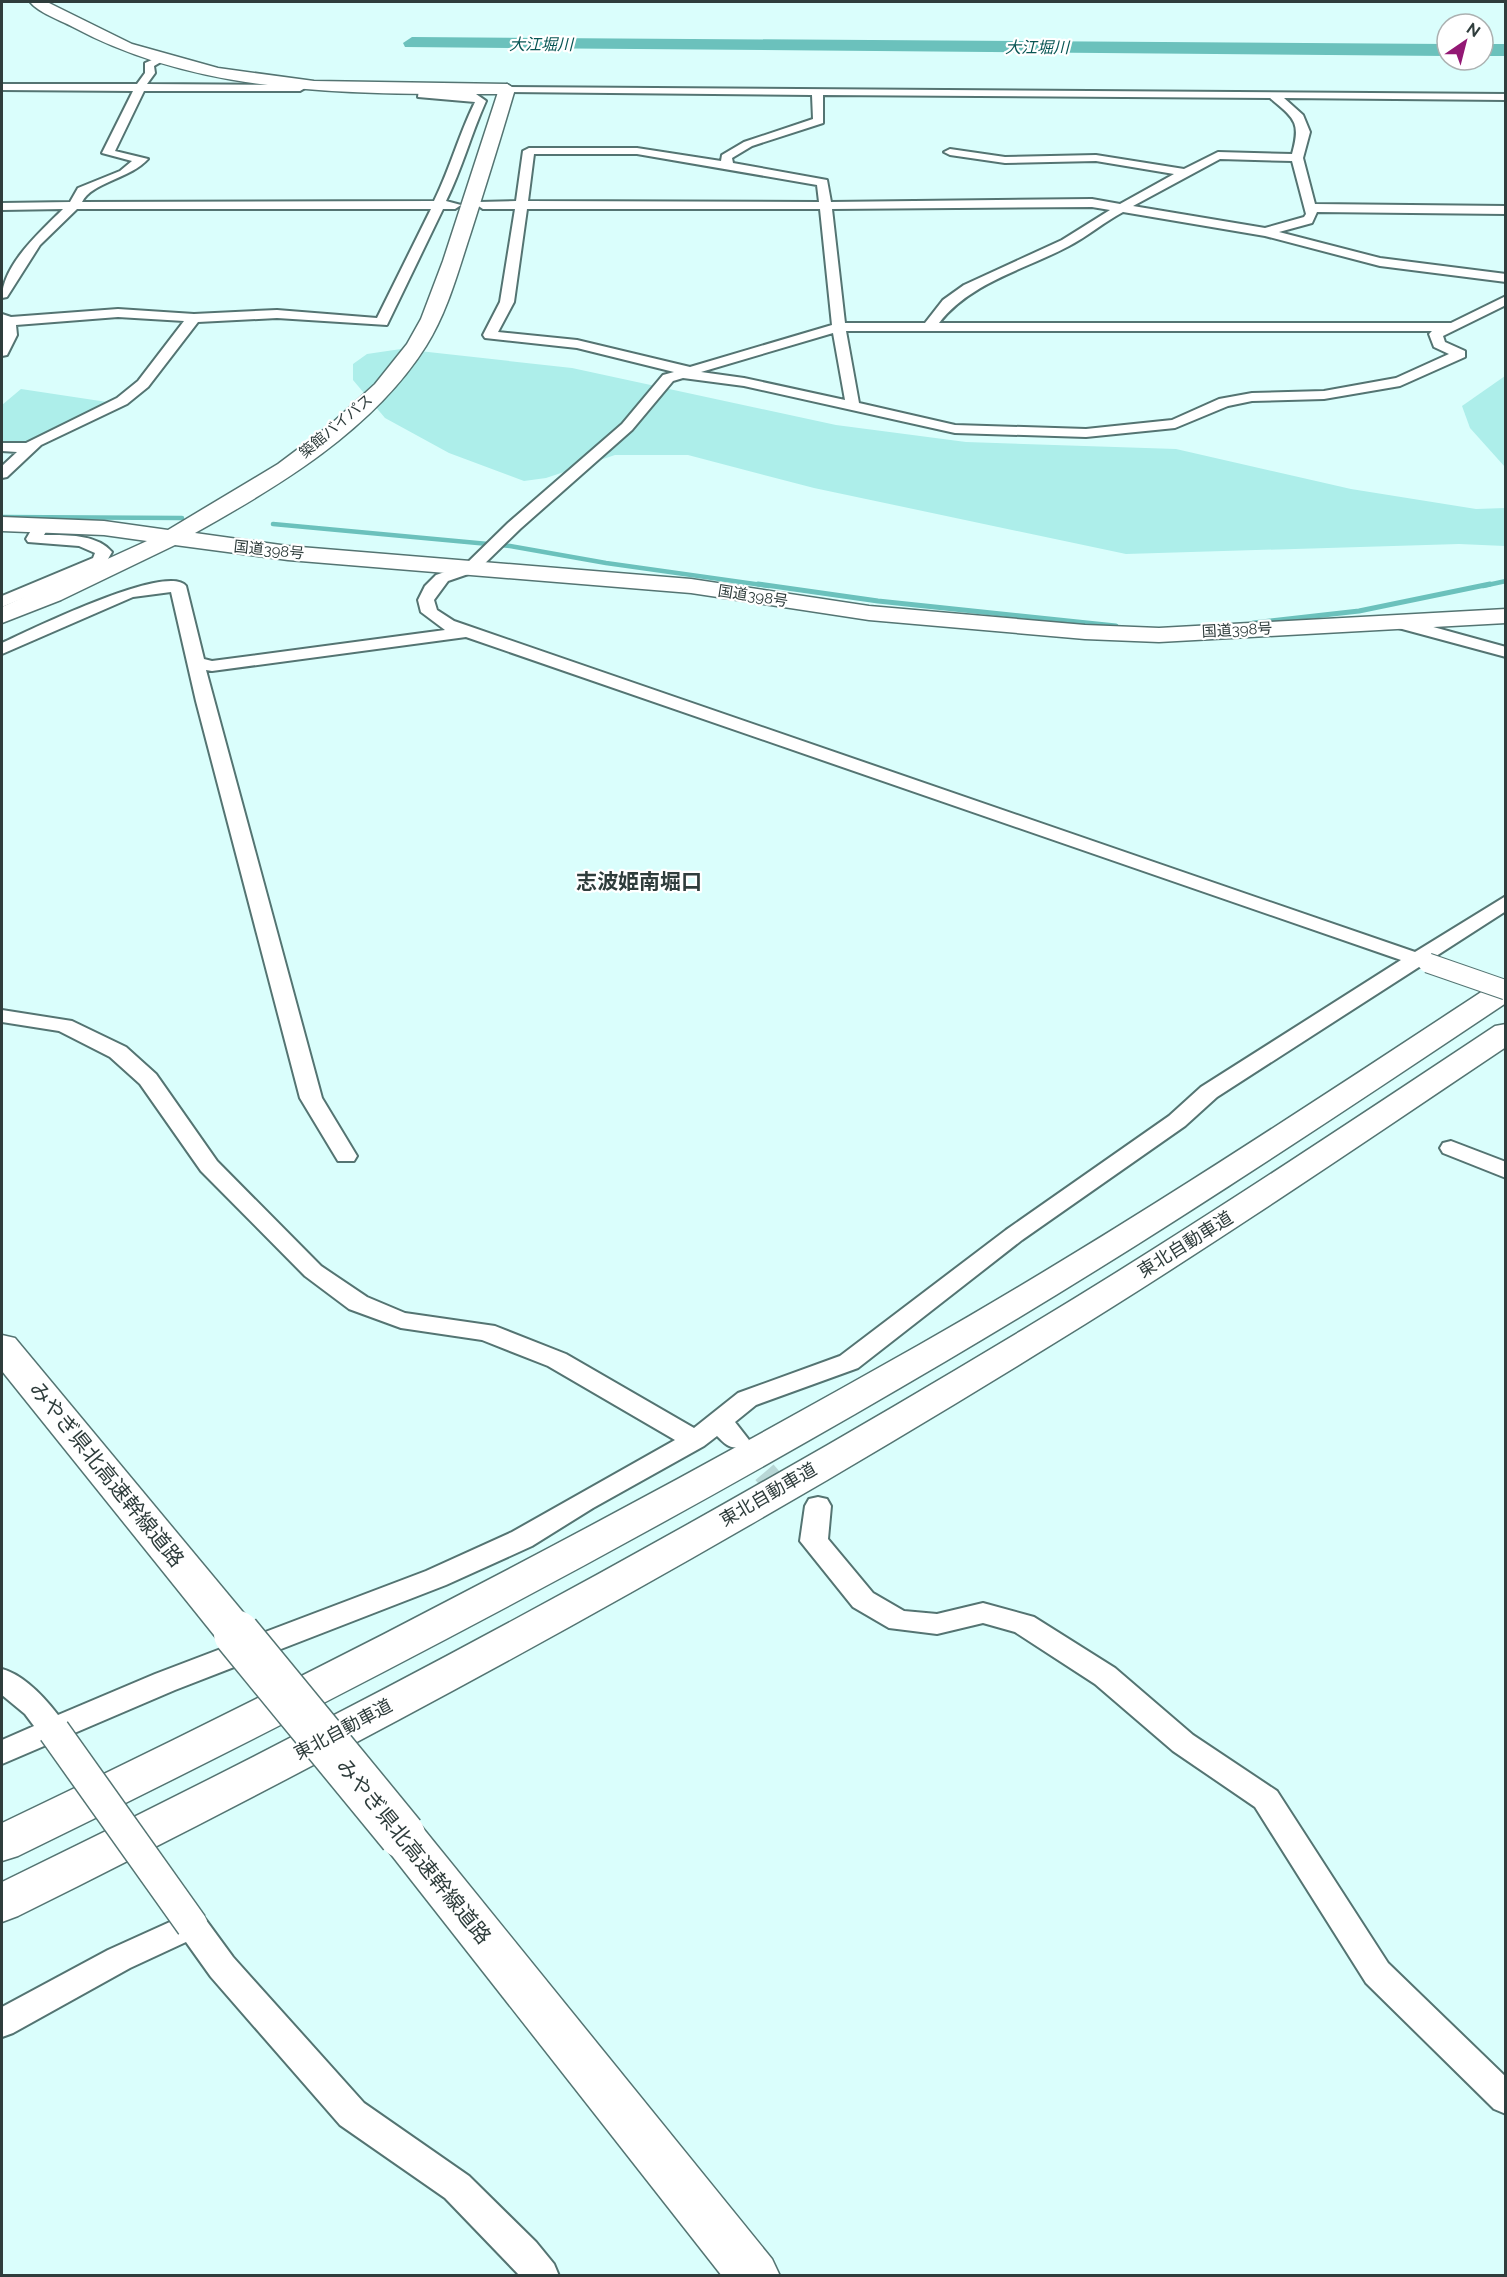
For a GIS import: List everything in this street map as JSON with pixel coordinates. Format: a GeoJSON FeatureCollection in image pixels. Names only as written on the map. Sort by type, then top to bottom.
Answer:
{"type":"FeatureCollection","features":[{"type":"Feature","properties":{"kind":"main road"},"geometry":{"type":"LineString","coordinates":[[37,2],[101,36],[161,59],[256,78],[351,87],[507,90]]}},
{"type":"Feature","properties":{"kind":"main road","name":"築館バイパス"},"geometry":{"type":"LineString","coordinates":[[2,616],[121,562],[243,495],[310,450],[363,405],[415,347],[444,288],[507,90]]}},
{"type":"Feature","properties":{"kind":"main road","name":"国道398号"},"geometry":{"type":"LineString","coordinates":[[2,524],[104,528],[288,553],[692,586],[869,613],[1085,632],[1159,634],[1506,616]]}},
{"type":"Feature","properties":{"kind":"main road"},"geometry":{"type":"LineString","coordinates":[[2,1843],[139,1777],[560,1561],[934,1352],[1247,1161],[1506,990]]}},
{"type":"Feature","properties":{"kind":"main road","name":"東北自動車道"},"geometry":{"type":"LineString","coordinates":[[2,1903],[170,1821],[594,1594],[978,1373],[1284,1182],[1506,1033]]}},
{"type":"Feature","properties":{"kind":"main road","name":"みやぎ県北高速幹線道路"},"geometry":{"type":"LineString","coordinates":[[2,1347],[402,1835],[754,2276]]}},
{"type":"Feature","properties":{"kind":"street"},"geometry":{"type":"LineString","coordinates":[[2,294],[35,243],[74,206],[82,191],[124,173],[142,159],[108,153],[140,87],[150,73],[149,65],[161,59]]}},
{"type":"Feature","properties":{"kind":"street"},"geometry":{"type":"LineString","coordinates":[[2,87],[300,88]]}},
{"type":"Feature","properties":{"kind":"street"},"geometry":{"type":"LineString","coordinates":[[2,352],[10,334],[4,321],[118,313],[194,318],[277,314],[382,322],[450,181],[465,134],[481,100],[472,97],[426,96],[422,94],[424,89]]}},
{"type":"Feature","properties":{"kind":"street"},"geometry":{"type":"LineString","coordinates":[[507,90],[1506,97]]}},
{"type":"Feature","properties":{"kind":"street"},"geometry":{"type":"LineString","coordinates":[[727,165],[726,157],[744,145],[792,132],[819,121],[818,92]]}},
{"type":"Feature","properties":{"kind":"street"},"geometry":{"type":"LineString","coordinates":[[1266,232],[1308,220],[1312,214],[1297,158],[1304,140],[1299,117],[1273,95]]}},
{"type":"Feature","properties":{"kind":"street"},"geometry":{"type":"LineString","coordinates":[[853,407],[839,327],[823,182],[637,151],[529,151],[507,302],[490,334],[577,344],[683,372],[744,382],[912,421],[990,432],[1086,433],[1175,424],[1224,402],[1252,397],[1324,395],[1400,382],[1460,354],[1439,344],[1436,334],[1506,300]]}},
{"type":"Feature","properties":{"kind":"street"},"geometry":{"type":"LineString","coordinates":[[950,152],[1005,160],[1096,158],[1187,173]]}},
{"type":"Feature","properties":{"kind":"street"},"geometry":{"type":"LineString","coordinates":[[929,327],[948,303],[969,288],[1066,243],[1082,230],[1218,155],[1297,158]]}},
{"type":"Feature","properties":{"kind":"street"},"geometry":{"type":"LineString","coordinates":[[483,205],[948,206],[1067,202],[1125,207],[1266,232],[1380,262],[1506,278]]}},
{"type":"Feature","properties":{"kind":"street"},"geometry":{"type":"LineString","coordinates":[[2,206],[455,205]]}},
{"type":"Feature","properties":{"kind":"street"},"geometry":{"type":"LineString","coordinates":[[1311,208],[1499,213]]}},
{"type":"Feature","properties":{"kind":"street"},"geometry":{"type":"LineString","coordinates":[[2,474],[30,448],[70,425],[122,401],[143,384],[194,318]]}},
{"type":"Feature","properties":{"kind":"street"},"geometry":{"type":"LineString","coordinates":[[1453,327],[839,327],[668,378],[627,427],[471,568],[442,578],[431,589],[426,600],[429,612],[448,625],[467,632],[1506,990]]}},
{"type":"Feature","properties":{"kind":"street"},"geometry":{"type":"LineString","coordinates":[[2,447],[30,448]]}},
{"type":"Feature","properties":{"kind":"street"},"geometry":{"type":"LineString","coordinates":[[2,602],[99,561],[104,552],[94,544],[34,539],[42,525]]}},
{"type":"Feature","properties":{"kind":"street"},"geometry":{"type":"LineString","coordinates":[[2,650],[129,593],[178,586],[311,1098],[346,1156]]}},
{"type":"Feature","properties":{"kind":"street"},"geometry":{"type":"LineString","coordinates":[[1397,622],[1506,652]]}},
{"type":"Feature","properties":{"kind":"street"},"geometry":{"type":"LineString","coordinates":[[196,662],[212,666],[467,632]]}},
{"type":"Feature","properties":{"kind":"street"},"geometry":{"type":"LineString","coordinates":[[2,1752],[165,1682],[436,1578],[522,1539],[584,1501],[695,1440],[747,1399],[849,1362],[1014,1235],[1177,1121],[1209,1092],[1421,961],[1442,944],[1506,902]]}},
{"type":"Feature","properties":{"kind":"street"},"geometry":{"type":"LineString","coordinates":[[2,1016],[64,1026],[118,1052],[148,1079],[209,1166],[313,1272],[358,1303],[401,1320],[486,1332],[557,1360],[695,1440]]}},
{"type":"Feature","properties":{"kind":"street"},"geometry":{"type":"LineString","coordinates":[[1451,1148],[1506,1171]]}},
{"type":"Feature","properties":{"kind":"street"},"geometry":{"type":"LineString","coordinates":[[718,1420],[736,1440]]}},
{"type":"Feature","properties":{"kind":"street"},"geometry":{"type":"LineString","coordinates":[[818,1506],[814,1540],[863,1599],[899,1621],[937,1624],[983,1613],[1024,1623],[1105,1676],[1183,1743],[1266,1799],[1377,1973],[1506,2099]]}},
{"type":"Feature","properties":{"kind":"street"},"geometry":{"type":"LineString","coordinates":[[2,1680],[35,1706],[222,1967],[352,2114],[457,2187],[524,2254],[542,2276]]}},
{"type":"Feature","properties":{"kind":"street"},"geometry":{"type":"LineString","coordinates":[[2,2023],[119,1959],[192,1925]]}},
{"type":"Feature","properties":{"kind":"shaded area"},"geometry":{"type":"Polygon","coordinates":[[[401,349],[572,368],[836,425],[966,442],[1176,449],[1351,489],[1476,509],[1505,508],[1505,546],[1459,544],[1126,554],[814,488],[688,455],[615,455],[546,478],[524,481],[449,453],[385,418],[353,380],[353,364],[367,354],[401,349]]]}},
{"type":"Feature","properties":{"kind":"shaded area"},"geometry":{"type":"Polygon","coordinates":[[[1505,376],[1505,467],[1470,428],[1462,406],[1505,376]]]}},
{"type":"Feature","properties":{"kind":"shaded area"},"geometry":{"type":"Polygon","coordinates":[[[21,389],[107,402],[24,445],[2,443],[2,405],[21,389]]]}},
{"type":"Feature","properties":{"kind":"waterway","name":"大江堀川"},"geometry":{"type":"LineString","coordinates":[[412,43],[815,45]]}},
{"type":"Feature","properties":{"kind":"waterway","name":"大江堀川"},"geometry":{"type":"LineString","coordinates":[[826,45],[1248,48]]}},
{"type":"Feature","properties":{"kind":"waterway","name":"大江堀川"},"geometry":{"type":"LineString","coordinates":[[1254,48],[1435,50]]}},
{"type":"Feature","properties":{"kind":"waterway","name":"大江堀川"},"geometry":{"type":"LineString","coordinates":[[1495,50],[1506,50]]}},
{"type":"Feature","properties":{"kind":"waterway"},"geometry":{"type":"LineString","coordinates":[[2,517],[182,518]]}},
{"type":"Feature","properties":{"kind":"waterway"},"geometry":{"type":"LineString","coordinates":[[273,524],[510,546],[606,563],[769,586]]}},
{"type":"Feature","properties":{"kind":"waterway"},"geometry":{"type":"LineString","coordinates":[[1483,586],[1506,581]]}},
{"type":"Feature","properties":{"kind":"waterway"},"geometry":{"type":"LineString","coordinates":[[758,584],[878,601],[1116,626]]}},
{"type":"Feature","properties":{"kind":"waterway"},"geometry":{"type":"LineString","coordinates":[[1253,623],[1359,611],[1490,584]]}},
{"type":"Feature","properties":{"kind":"tunnel"},"geometry":{"type":"LineString","coordinates":[[741,1445],[784,1495]]}},
{"type":"Feature","properties":{"kind":"district","name":"志波姫南堀口"},"geometry":{"type":"Point","coordinates":[639,881]}}]}
